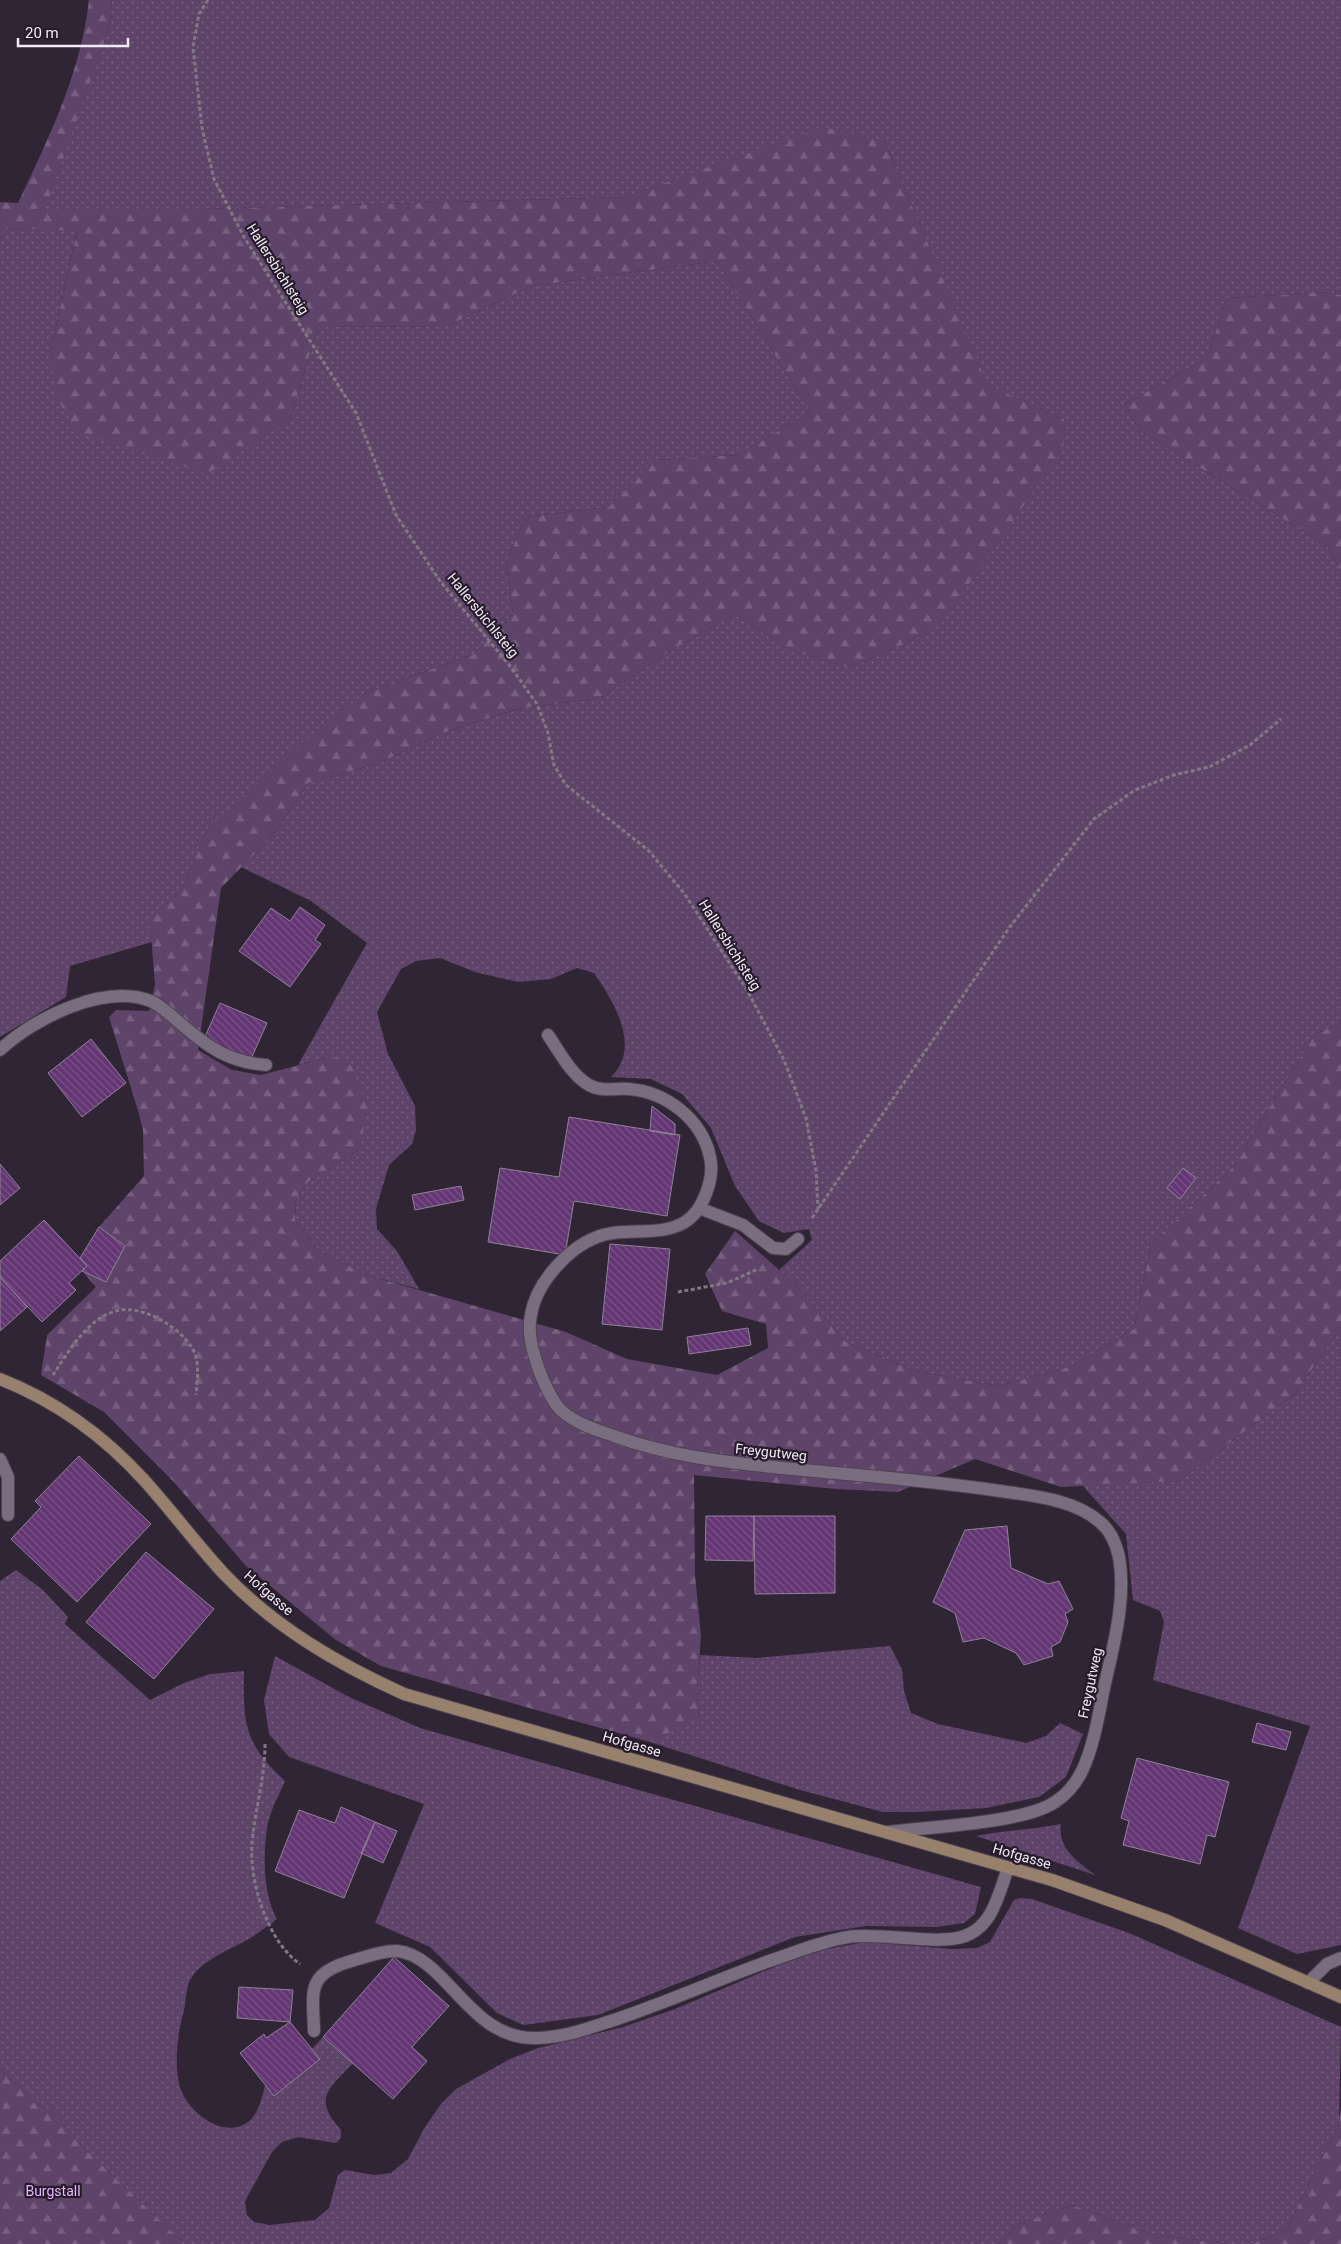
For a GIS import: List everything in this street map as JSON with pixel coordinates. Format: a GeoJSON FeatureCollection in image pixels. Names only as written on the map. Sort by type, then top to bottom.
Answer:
{"type":"FeatureCollection","features":[{"type":"Feature","properties":{"kind":"main road","name":"Hofgasse"},"geometry":{"type":"LineString","coordinates":[[0,1379],[50,1401],[102,1439],[143,1479],[226,1576],[272,1618],[307,1644],[354,1671],[404,1694],[1052,1880],[1164,1920],[1341,1997]]}},
{"type":"Feature","properties":{"kind":"lane"},"geometry":{"type":"LineString","coordinates":[[0,1050],[9,1041],[48,1015],[107,997],[136,998],[153,1002],[199,1040],[223,1055],[247,1063],[266,1064]]}},
{"type":"Feature","properties":{"kind":"lane"},"geometry":{"type":"LineString","coordinates":[[548,1035],[585,1083],[598,1089],[647,1091],[669,1101],[690,1117],[704,1139],[710,1158],[711,1174],[699,1208],[743,1225],[773,1248],[786,1248],[798,1239]]}},
{"type":"Feature","properties":{"kind":"lane","name":"Freygutweg"},"geometry":{"type":"LineString","coordinates":[[699,1208],[685,1222],[672,1226],[654,1230],[623,1230],[598,1236],[577,1248],[553,1272],[538,1292],[530,1314],[530,1342],[543,1382],[562,1412],[589,1428],[638,1445],[702,1460],[962,1485],[1033,1496],[1076,1507],[1099,1521],[1114,1537],[1119,1557],[1122,1585],[1116,1634],[1097,1724],[1083,1770],[1072,1788],[1054,1803],[1031,1814],[888,1832]]}},
{"type":"Feature","properties":{"kind":"lane"},"geometry":{"type":"LineString","coordinates":[[0,1459],[8,1476],[8,1515]]}},
{"type":"Feature","properties":{"kind":"lane"},"geometry":{"type":"LineString","coordinates":[[314,2030],[313,1991],[318,1977],[330,1968],[360,1958],[397,1951],[429,1966],[465,2004],[495,2028],[516,2036],[536,2038],[576,2032],[644,2010],[733,1974],[809,1947],[848,1937],[964,1937],[982,1928],[992,1911],[1008,1868]]}},
{"type":"Feature","properties":{"kind":"lane"},"geometry":{"type":"LineString","coordinates":[[1308,1983],[1327,1964],[1341,1958]]}},
{"type":"Feature","properties":{"kind":"path","name":"Hallersbichlsteig"},"geometry":{"type":"LineString","coordinates":[[208,0],[199,14],[193,47],[202,128],[214,179],[244,237],[356,413],[396,515],[440,580],[510,666],[537,704],[548,733],[554,765],[566,785],[648,850],[684,893],[747,990],[784,1060],[806,1118],[816,1171],[818,1209]]}},
{"type":"Feature","properties":{"kind":"path"},"geometry":{"type":"LineString","coordinates":[[798,1239],[1009,928],[1094,819],[1135,790],[1174,775],[1209,767],[1250,745],[1280,719]]}},
{"type":"Feature","properties":{"kind":"path"},"geometry":{"type":"LineString","coordinates":[[678,1292],[727,1283],[756,1270],[786,1248]]}},
{"type":"Feature","properties":{"kind":"path"},"geometry":{"type":"LineString","coordinates":[[39,1396],[66,1354],[97,1320],[117,1310],[135,1310],[157,1318],[184,1336],[196,1356],[198,1377],[196,1395]]}},
{"type":"Feature","properties":{"kind":"path"},"geometry":{"type":"LineString","coordinates":[[265,1744],[265,1768],[252,1845],[256,1883],[263,1912],[276,1939],[294,1960],[318,1977]]}},
{"type":"Feature","properties":{"kind":"green space"},"geometry":{"type":"Polygon","coordinates":[[[89,0],[112,0],[110,26],[45,209],[199,209],[625,197],[823,127],[885,142],[988,385],[1064,419],[1063,449],[941,624],[911,641],[849,668],[792,651],[735,614],[667,653],[600,698],[517,709],[443,733],[377,764],[308,783],[273,835],[221,888],[198,1050],[232,1070],[261,1075],[330,1057],[349,1060],[369,1108],[358,1151],[308,1182],[296,1199],[295,1220],[319,1251],[367,1275],[566,1332],[627,1359],[717,1375],[768,1348],[766,1324],[722,1311],[705,1274],[735,1231],[795,1284],[846,1342],[915,1371],[999,1386],[1072,1366],[1134,1329],[1151,1244],[1234,1166],[1315,1034],[1341,1023],[1341,1327],[1294,1395],[1178,1481],[1061,1487],[975,1459],[898,1492],[836,1489],[694,1475],[695,1575],[701,1635],[697,1692],[699,1718],[650,1742],[381,1666],[336,1640],[246,1566],[173,1481],[104,1412],[41,1375],[47,1335],[96,1287],[82,1271],[106,1281],[125,1246],[99,1227],[144,1176],[143,1130],[109,1017],[116,1010],[149,1011],[155,985],[150,922],[183,885],[209,826],[306,739],[367,692],[474,654],[513,614],[506,564],[525,517],[609,507],[655,460],[738,455],[810,412],[717,261],[532,286],[447,326],[318,327],[290,420],[207,474],[77,432],[56,396],[50,354],[77,231],[5,228],[0,242],[0,202],[18,203],[41,154],[71,79],[85,27],[89,0]]]}},
{"type":"Feature","properties":{"kind":"green space"},"geometry":{"type":"Polygon","coordinates":[[[112,0],[1341,0],[1341,295],[1329,292],[1227,298],[1207,358],[1125,404],[1139,430],[1327,546],[1341,570],[1341,1023],[1315,1034],[1234,1166],[1151,1244],[1134,1329],[1072,1366],[999,1386],[915,1371],[846,1342],[795,1284],[779,1270],[812,1240],[809,1229],[784,1233],[759,1221],[735,1186],[711,1128],[682,1094],[651,1079],[611,1077],[620,1065],[624,1052],[625,1039],[622,1025],[609,997],[594,973],[577,968],[551,979],[518,982],[475,972],[440,958],[416,961],[401,969],[377,1012],[388,1054],[415,1106],[416,1130],[412,1144],[389,1165],[376,1209],[377,1229],[397,1251],[419,1289],[367,1275],[319,1251],[295,1220],[296,1199],[308,1182],[358,1151],[330,1057],[298,1065],[367,943],[311,901],[241,867],[273,835],[308,783],[377,764],[443,733],[518,709],[600,698],[667,653],[735,614],[792,651],[849,668],[911,641],[941,623],[1064,419],[988,386],[885,142],[823,128],[625,197],[199,209],[44,209],[110,26],[112,0]]]}},
{"type":"Feature","properties":{"kind":"green space"},"geometry":{"type":"Polygon","coordinates":[[[5,228],[77,230],[50,354],[290,420],[318,327],[447,326],[532,286],[717,261],[810,412],[738,455],[655,460],[609,507],[525,517],[506,564],[513,614],[474,654],[367,692],[209,826],[183,885],[151,922],[152,942],[70,966],[66,997],[0,1037],[0,242],[5,228]]]}},
{"type":"Feature","properties":{"kind":"green space"},"geometry":{"type":"Polygon","coordinates":[[[1329,292],[1341,295],[1341,570],[1327,546],[1139,430],[1125,404],[1207,358],[1227,298],[1329,292]]]}},
{"type":"Feature","properties":{"kind":"green space"},"geometry":{"type":"Polygon","coordinates":[[[1341,1327],[1341,1945],[1297,1954],[1238,1928],[1310,1726],[1153,1680],[1164,1622],[1160,1611],[1133,1600],[1126,1534],[1082,1485],[1178,1481],[1294,1395],[1341,1327]]]}},
{"type":"Feature","properties":{"kind":"green space"},"geometry":{"type":"Polygon","coordinates":[[[16,1570],[43,1590],[68,1617],[65,1624],[150,1700],[184,1683],[210,1674],[244,1671],[244,1705],[249,1732],[261,1755],[285,1781],[270,1816],[265,1850],[267,1887],[272,1909],[277,1919],[252,1937],[210,1960],[196,1972],[190,1980],[188,1987],[177,2046],[179,2083],[187,2102],[204,2118],[224,2127],[235,2128],[245,2124],[253,2117],[259,2107],[265,2085],[274,2095],[320,2059],[312,2049],[323,2037],[353,2063],[327,2094],[327,2110],[341,2130],[341,2138],[336,2143],[298,2137],[282,2142],[272,2152],[245,2201],[247,2215],[254,2222],[270,2225],[315,2220],[329,2208],[338,2175],[345,2170],[374,2175],[391,2173],[408,2159],[425,2127],[441,2104],[456,2089],[510,2059],[538,2048],[623,2027],[675,2009],[779,1965],[822,1950],[865,1942],[952,1949],[977,1948],[990,1942],[1014,1900],[1020,1898],[1032,1899],[1129,1933],[1341,2027],[1339,2123],[1286,2230],[1251,2244],[1229,2244],[1151,2234],[1073,2205],[1020,2223],[999,2244],[185,2244],[84,2148],[53,2112],[33,2102],[0,2068],[0,1581],[16,1570]]]}},
{"type":"Feature","properties":{"kind":"green space"},"geometry":{"type":"Polygon","coordinates":[[[890,1646],[902,1669],[904,1691],[911,1713],[938,1724],[1026,1743],[1046,1736],[1060,1723],[1083,1734],[1066,1777],[1039,1797],[986,1808],[883,1812],[800,1790],[650,1742],[699,1717],[697,1692],[700,1655],[756,1658],[890,1646]]]}},
{"type":"Feature","properties":{"kind":"green space"},"geometry":{"type":"Polygon","coordinates":[[[275,1656],[349,1697],[420,1728],[981,1887],[975,1914],[964,1923],[936,1927],[866,1926],[795,1937],[598,2015],[523,2025],[497,2013],[430,1947],[375,1923],[424,1804],[289,1757],[269,1734],[264,1700],[275,1656]]]}},
{"type":"Feature","properties":{"kind":"green space"},"geometry":{"type":"Polygon","coordinates":[[[1061,1824],[1062,1840],[1065,1847],[1075,1859],[1095,1875],[976,1836],[1040,1828],[1061,1824]]]}},
{"type":"Feature","properties":{"kind":"green space","name":"Burgstall"},"geometry":{"type":"Polygon","coordinates":[[[0,2068],[33,2102],[53,2112],[84,2148],[185,2244],[0,2244],[0,2068]]]}},
{"type":"Feature","properties":{"kind":"green space"},"geometry":{"type":"Polygon","coordinates":[[[1341,2106],[1341,2244],[1251,2244],[1286,2230],[1339,2123],[1341,2106]]]}},
{"type":"Feature","properties":{"kind":"green space"},"geometry":{"type":"Polygon","coordinates":[[[1073,2205],[1151,2234],[1229,2244],[999,2244],[1020,2223],[1073,2205]]]}},
{"type":"Feature","properties":{"kind":"building"},"geometry":{"type":"Polygon","coordinates":[[[300,907],[325,925],[315,940],[321,944],[290,987],[239,951],[271,908],[290,921],[300,907]]]}},
{"type":"Feature","properties":{"kind":"building"},"geometry":{"type":"Polygon","coordinates":[[[220,1003],[267,1023],[251,1059],[204,1039],[220,1003]]]}},
{"type":"Feature","properties":{"kind":"building"},"geometry":{"type":"Polygon","coordinates":[[[91,1039],[126,1083],[82,1117],[48,1073],[91,1039]]]}},
{"type":"Feature","properties":{"kind":"building"},"geometry":{"type":"Polygon","coordinates":[[[652,1106],[675,1124],[675,1135],[650,1131],[652,1106]]]}},
{"type":"Feature","properties":{"kind":"building"},"geometry":{"type":"Polygon","coordinates":[[[569,1117],[680,1135],[667,1216],[574,1201],[565,1255],[488,1242],[500,1168],[559,1177],[569,1117]]]}},
{"type":"Feature","properties":{"kind":"building"},"geometry":{"type":"Polygon","coordinates":[[[0,1164],[20,1188],[0,1205],[0,1164]]]}},
{"type":"Feature","properties":{"kind":"building"},"geometry":{"type":"Polygon","coordinates":[[[1183,1168],[1196,1178],[1180,1199],[1167,1188],[1183,1168]]]}},
{"type":"Feature","properties":{"kind":"building"},"geometry":{"type":"Polygon","coordinates":[[[461,1186],[464,1200],[415,1210],[412,1195],[461,1186]]]}},
{"type":"Feature","properties":{"kind":"building"},"geometry":{"type":"Polygon","coordinates":[[[44,1220],[87,1266],[69,1283],[76,1290],[42,1322],[0,1277],[0,1261],[44,1220]]]}},
{"type":"Feature","properties":{"kind":"building"},"geometry":{"type":"Polygon","coordinates":[[[99,1227],[125,1246],[106,1282],[82,1271],[87,1266],[80,1258],[99,1227]]]}},
{"type":"Feature","properties":{"kind":"building"},"geometry":{"type":"Polygon","coordinates":[[[610,1244],[670,1249],[662,1330],[602,1324],[610,1244]]]}},
{"type":"Feature","properties":{"kind":"building"},"geometry":{"type":"Polygon","coordinates":[[[0,1277],[27,1307],[0,1331],[0,1277]]]}},
{"type":"Feature","properties":{"kind":"building"},"geometry":{"type":"Polygon","coordinates":[[[748,1328],[751,1345],[689,1354],[687,1337],[748,1328]]]}},
{"type":"Feature","properties":{"kind":"building"},"geometry":{"type":"Polygon","coordinates":[[[79,1456],[151,1524],[77,1602],[11,1539],[41,1507],[35,1501],[79,1456]]]}},
{"type":"Feature","properties":{"kind":"building"},"geometry":{"type":"Polygon","coordinates":[[[706,1516],[754,1516],[753,1561],[705,1560],[706,1516]]]}},
{"type":"Feature","properties":{"kind":"building"},"geometry":{"type":"Polygon","coordinates":[[[754,1516],[835,1516],[835,1593],[755,1594],[754,1516]]]}},
{"type":"Feature","properties":{"kind":"building"},"geometry":{"type":"Polygon","coordinates":[[[1007,1526],[1011,1568],[1048,1584],[1059,1581],[1073,1609],[1065,1614],[1068,1622],[1060,1642],[1051,1647],[1053,1656],[1024,1665],[1016,1653],[984,1638],[963,1642],[955,1613],[933,1602],[965,1530],[1007,1526]]]}},
{"type":"Feature","properties":{"kind":"building"},"geometry":{"type":"Polygon","coordinates":[[[146,1552],[214,1609],[154,1679],[86,1622],[146,1552]]]}},
{"type":"Feature","properties":{"kind":"building"},"geometry":{"type":"Polygon","coordinates":[[[1257,1723],[1291,1732],[1286,1750],[1252,1742],[1257,1723]]]}},
{"type":"Feature","properties":{"kind":"building"},"geometry":{"type":"Polygon","coordinates":[[[1137,1758],[1229,1782],[1215,1837],[1207,1835],[1200,1864],[1123,1845],[1129,1821],[1121,1818],[1137,1758]]]}},
{"type":"Feature","properties":{"kind":"building"},"geometry":{"type":"Polygon","coordinates":[[[341,1807],[375,1822],[344,1898],[275,1871],[299,1810],[335,1823],[341,1807]]]}},
{"type":"Feature","properties":{"kind":"building"},"geometry":{"type":"Polygon","coordinates":[[[375,1822],[397,1831],[383,1863],[361,1853],[375,1822]]]}},
{"type":"Feature","properties":{"kind":"building"},"geometry":{"type":"Polygon","coordinates":[[[394,1957],[449,2006],[412,2047],[427,2061],[393,2099],[323,2037],[394,1957]]]}},
{"type":"Feature","properties":{"kind":"building"},"geometry":{"type":"Polygon","coordinates":[[[239,1987],[293,1990],[290,2022],[237,2018],[239,1987]]]}},
{"type":"Feature","properties":{"kind":"building"},"geometry":{"type":"Polygon","coordinates":[[[290,2022],[320,2059],[274,2096],[240,2053],[264,2034],[266,2038],[290,2022]]]}}]}
